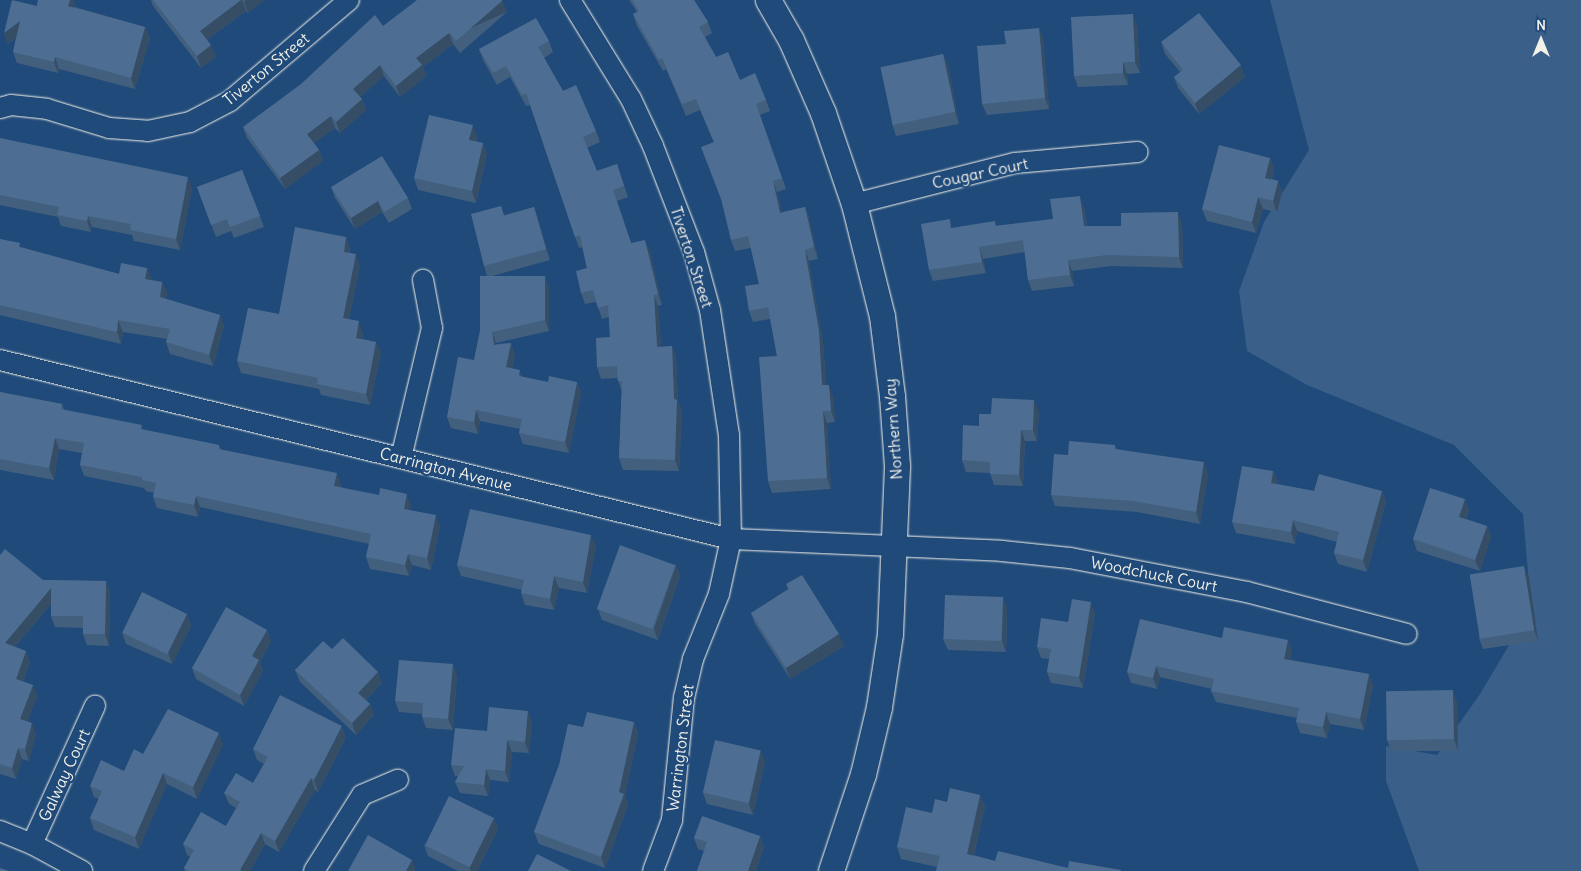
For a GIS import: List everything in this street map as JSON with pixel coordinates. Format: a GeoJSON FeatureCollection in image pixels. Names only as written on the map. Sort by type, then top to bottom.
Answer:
{"type":"FeatureCollection","features":[{"type":"Feature","properties":{"kind":"street","name":"Tiverton Street"},"geometry":{"type":"LineString","coordinates":[[0,108],[11,105],[47,109],[109,128],[148,131],[190,122],[230,101],[349,0]]}},
{"type":"Feature","properties":{"kind":"street","name":"Tiverton Street"},"geometry":{"type":"LineString","coordinates":[[570,0],[631,99],[653,146],[694,252],[710,310],[729,435],[731,539]]}},
{"type":"Feature","properties":{"kind":"street","name":"Northern Way"},"geometry":{"type":"LineString","coordinates":[[768,0],[791,40],[823,113],[854,204],[882,316],[892,396],[897,466],[896,546],[890,634],[879,707],[863,774],[831,871]]}},
{"type":"Feature","properties":{"kind":"street","name":"Cougar Court"},"geometry":{"type":"LineString","coordinates":[[854,204],[1015,163],[1138,152]]}},
{"type":"Feature","properties":{"kind":"street"},"geometry":{"type":"LineString","coordinates":[[401,458],[432,328],[423,280]]}},
{"type":"Feature","properties":{"kind":"street","name":"Carrington Avenue"},"geometry":{"type":"LineString","coordinates":[[0,360],[731,539],[896,546]]}},
{"type":"Feature","properties":{"kind":"street","name":"Warrington Street"},"geometry":{"type":"LineString","coordinates":[[653,871],[672,820],[678,737],[689,678],[719,594],[731,539]]}},
{"type":"Feature","properties":{"kind":"street","name":"Woodchuck Court"},"geometry":{"type":"LineString","coordinates":[[896,546],[1002,551],[1145,570],[1247,592],[1407,634]]}},
{"type":"Feature","properties":{"kind":"street","name":"Galway Court"},"geometry":{"type":"LineString","coordinates":[[32,844],[95,706]]}},
{"type":"Feature","properties":{"kind":"street"},"geometry":{"type":"LineString","coordinates":[[314,871],[362,795],[398,780]]}},
{"type":"Feature","properties":{"kind":"street"},"geometry":{"type":"LineString","coordinates":[[0,831],[32,844],[82,871]]}},
{"type":"Feature","properties":{"kind":"shaded area"},"geometry":{"type":"Polygon","coordinates":[[[1270,0],[1581,0],[1581,871],[1419,871],[1386,781],[1386,746],[1437,755],[1480,694],[1531,608],[1523,514],[1454,445],[1307,385],[1247,351],[1239,291],[1264,222],[1309,150],[1270,0]]]}},
{"type":"Feature","properties":{"kind":"building"},"geometry":{"type":"Polygon","coordinates":[[[12,0],[37,6],[38,0],[70,0],[68,6],[145,27],[131,78],[55,57],[54,62],[13,52],[20,21],[4,33],[12,0]]]}},
{"type":"Feature","properties":{"kind":"building"},"geometry":{"type":"Polygon","coordinates":[[[153,0],[241,0],[200,31],[211,45],[197,56],[153,0]]]}},
{"type":"Feature","properties":{"kind":"building"},"geometry":{"type":"Polygon","coordinates":[[[417,0],[502,1],[456,41],[449,33],[416,58],[422,65],[396,86],[380,65],[353,89],[362,99],[336,122],[331,116],[307,134],[319,150],[280,178],[243,127],[301,84],[375,15],[383,26],[417,0]]]}},
{"type":"Feature","properties":{"kind":"building"},"geometry":{"type":"Polygon","coordinates":[[[632,0],[694,0],[708,22],[699,27],[716,57],[728,52],[740,80],[755,73],[766,100],[756,104],[782,178],[773,181],[780,213],[805,207],[814,247],[805,250],[819,331],[822,385],[829,385],[831,411],[823,411],[827,478],[768,481],[759,357],[777,356],[768,307],[749,311],[745,286],[759,284],[748,236],[731,240],[721,199],[701,147],[714,142],[696,99],[682,104],[662,58],[659,60],[633,14],[639,11],[632,0]]]}},
{"type":"Feature","properties":{"kind":"building"},"geometry":{"type":"Polygon","coordinates":[[[1199,13],[1241,65],[1195,103],[1174,77],[1183,70],[1161,42],[1199,13]]]}},
{"type":"Feature","properties":{"kind":"building"},"geometry":{"type":"Polygon","coordinates":[[[1133,14],[1135,62],[1123,62],[1123,73],[1074,76],[1071,17],[1133,14]]]}},
{"type":"Feature","properties":{"kind":"building"},"geometry":{"type":"Polygon","coordinates":[[[536,18],[549,41],[538,47],[563,91],[576,85],[596,131],[583,137],[597,171],[617,164],[624,186],[613,190],[631,243],[645,240],[658,294],[654,295],[657,347],[672,346],[674,399],[677,400],[675,460],[619,458],[622,381],[618,381],[617,366],[597,367],[596,338],[610,337],[608,305],[598,308],[593,290],[581,293],[576,271],[587,268],[580,235],[575,237],[526,93],[522,95],[506,66],[493,73],[479,49],[536,18]]]}},
{"type":"Feature","properties":{"kind":"building"},"geometry":{"type":"Polygon","coordinates":[[[1039,28],[1045,98],[982,104],[977,46],[1006,44],[1004,31],[1039,28]]]}},
{"type":"Feature","properties":{"kind":"building"},"geometry":{"type":"Polygon","coordinates":[[[943,54],[955,112],[893,125],[880,67],[943,54]]]}},
{"type":"Feature","properties":{"kind":"building"},"geometry":{"type":"Polygon","coordinates":[[[429,115],[473,125],[469,140],[483,143],[472,191],[414,178],[429,115]]]}},
{"type":"Feature","properties":{"kind":"building"},"geometry":{"type":"Polygon","coordinates":[[[0,138],[188,177],[176,239],[130,230],[131,224],[88,216],[87,221],[57,215],[59,207],[0,195],[0,138]]]}},
{"type":"Feature","properties":{"kind":"building"},"geometry":{"type":"Polygon","coordinates":[[[1219,145],[1270,158],[1265,178],[1278,181],[1273,201],[1258,197],[1252,222],[1202,209],[1219,145]]]}},
{"type":"Feature","properties":{"kind":"building"},"geometry":{"type":"Polygon","coordinates":[[[382,156],[408,198],[384,212],[378,201],[351,218],[331,187],[382,156]]]}},
{"type":"Feature","properties":{"kind":"building"},"geometry":{"type":"Polygon","coordinates":[[[242,170],[260,216],[230,227],[227,219],[211,225],[197,187],[242,170]]]}},
{"type":"Feature","properties":{"kind":"building"},"geometry":{"type":"Polygon","coordinates":[[[1080,196],[1084,226],[1121,226],[1121,213],[1178,212],[1179,257],[1107,255],[1068,260],[1070,275],[1028,280],[1023,240],[979,247],[982,262],[929,270],[921,224],[950,219],[951,228],[995,221],[995,226],[1053,219],[1050,199],[1080,196]]]}},
{"type":"Feature","properties":{"kind":"building"},"geometry":{"type":"Polygon","coordinates":[[[501,206],[504,216],[534,207],[546,249],[484,266],[471,214],[501,206]]]}},
{"type":"Feature","properties":{"kind":"building"},"geometry":{"type":"Polygon","coordinates":[[[295,227],[346,237],[344,252],[356,254],[343,318],[359,321],[356,338],[376,342],[366,394],[317,384],[318,378],[237,361],[248,308],[279,314],[295,227]]]}},
{"type":"Feature","properties":{"kind":"building"},"geometry":{"type":"Polygon","coordinates":[[[0,239],[20,243],[19,247],[119,274],[121,263],[147,268],[145,279],[162,282],[160,297],[220,315],[209,355],[166,342],[170,329],[118,320],[117,332],[0,305],[0,239]]]}},
{"type":"Feature","properties":{"kind":"building"},"geometry":{"type":"Polygon","coordinates":[[[480,276],[545,276],[545,320],[492,332],[494,345],[511,343],[506,367],[520,370],[519,376],[548,382],[549,376],[577,382],[565,442],[519,433],[522,419],[476,410],[474,422],[447,417],[458,357],[474,360],[480,331],[480,276]]]}},
{"type":"Feature","properties":{"kind":"building"},"geometry":{"type":"Polygon","coordinates":[[[0,392],[62,404],[61,409],[142,425],[141,429],[219,445],[219,449],[337,473],[334,486],[379,495],[380,488],[407,494],[404,509],[436,515],[427,558],[408,554],[405,565],[366,557],[371,534],[196,496],[194,505],[153,497],[156,483],[142,480],[142,477],[80,465],[84,443],[55,438],[49,468],[0,459],[0,392]]]}},
{"type":"Feature","properties":{"kind":"building"},"geometry":{"type":"Polygon","coordinates":[[[992,398],[1034,400],[1033,430],[1021,430],[1019,475],[990,474],[990,462],[962,460],[963,425],[979,426],[979,414],[991,414],[992,398]]]}},
{"type":"Feature","properties":{"kind":"building"},"geometry":{"type":"Polygon","coordinates":[[[1069,441],[1115,445],[1115,449],[1204,462],[1196,512],[1133,501],[1051,495],[1054,454],[1068,455],[1069,441]]]}},
{"type":"Feature","properties":{"kind":"building"},"geometry":{"type":"Polygon","coordinates":[[[1242,466],[1273,471],[1271,483],[1314,491],[1319,474],[1382,491],[1363,560],[1334,553],[1339,532],[1293,520],[1291,532],[1232,522],[1242,466]]]}},
{"type":"Feature","properties":{"kind":"building"},"geometry":{"type":"Polygon","coordinates":[[[1430,488],[1465,499],[1459,517],[1487,526],[1475,560],[1413,539],[1430,488]]]}},
{"type":"Feature","properties":{"kind":"building"},"geometry":{"type":"Polygon","coordinates":[[[470,509],[591,535],[583,582],[554,576],[550,599],[521,593],[524,580],[457,565],[470,509]]]}},
{"type":"Feature","properties":{"kind":"building"},"geometry":{"type":"Polygon","coordinates":[[[620,545],[675,565],[652,629],[597,609],[620,545]]]}},
{"type":"Feature","properties":{"kind":"building"},"geometry":{"type":"Polygon","coordinates":[[[5,549],[43,580],[106,581],[105,634],[83,634],[83,616],[51,616],[51,588],[5,643],[26,651],[16,679],[33,685],[20,719],[32,723],[25,749],[18,748],[12,768],[0,764],[0,555],[5,549]]]}},
{"type":"Feature","properties":{"kind":"building"},"geometry":{"type":"Polygon","coordinates":[[[1524,566],[1534,630],[1480,639],[1470,575],[1524,566]]]}},
{"type":"Feature","properties":{"kind":"building"},"geometry":{"type":"Polygon","coordinates":[[[802,575],[839,634],[786,668],[751,613],[789,589],[786,584],[802,575]]]}},
{"type":"Feature","properties":{"kind":"building"},"geometry":{"type":"Polygon","coordinates":[[[142,592],[187,614],[167,654],[122,632],[142,592]]]}},
{"type":"Feature","properties":{"kind":"building"},"geometry":{"type":"Polygon","coordinates":[[[945,595],[1003,597],[1001,641],[943,639],[945,595]]]}},
{"type":"Feature","properties":{"kind":"building"},"geometry":{"type":"Polygon","coordinates":[[[1072,599],[1091,602],[1079,677],[1047,672],[1051,649],[1037,647],[1041,618],[1068,622],[1072,599]]]}},
{"type":"Feature","properties":{"kind":"building"},"geometry":{"type":"Polygon","coordinates":[[[226,607],[267,630],[252,656],[259,660],[240,695],[192,668],[226,607]]]}},
{"type":"Feature","properties":{"kind":"building"},"geometry":{"type":"Polygon","coordinates":[[[1140,619],[1222,638],[1224,627],[1288,640],[1284,659],[1369,674],[1360,719],[1326,712],[1323,727],[1296,722],[1299,708],[1211,691],[1214,679],[1156,666],[1153,678],[1127,672],[1140,619]]]}},
{"type":"Feature","properties":{"kind":"building"},"geometry":{"type":"Polygon","coordinates":[[[343,638],[378,672],[358,693],[370,704],[352,723],[295,670],[323,641],[332,649],[343,638]]]}},
{"type":"Feature","properties":{"kind":"building"},"geometry":{"type":"Polygon","coordinates":[[[399,660],[453,664],[448,719],[422,717],[423,703],[395,701],[399,660]]]}},
{"type":"Feature","properties":{"kind":"building"},"geometry":{"type":"Polygon","coordinates":[[[1453,690],[1454,739],[1387,740],[1386,691],[1453,690]]]}},
{"type":"Feature","properties":{"kind":"building"},"geometry":{"type":"Polygon","coordinates":[[[280,695],[342,726],[314,780],[311,778],[275,841],[261,833],[240,870],[242,871],[189,871],[184,868],[194,850],[183,844],[201,812],[226,826],[240,802],[224,793],[236,773],[253,783],[268,757],[253,749],[280,695]]]}},
{"type":"Feature","properties":{"kind":"building"},"geometry":{"type":"Polygon","coordinates":[[[489,707],[528,711],[525,742],[507,740],[505,771],[486,769],[484,785],[455,782],[464,766],[451,765],[455,728],[487,731],[489,707]]]}},
{"type":"Feature","properties":{"kind":"building"},"geometry":{"type":"Polygon","coordinates":[[[168,709],[219,733],[193,787],[163,773],[135,837],[90,818],[102,791],[90,786],[101,760],[124,771],[134,749],[143,754],[168,709]]]}},
{"type":"Feature","properties":{"kind":"building"},"geometry":{"type":"Polygon","coordinates":[[[587,712],[634,722],[619,792],[624,794],[601,857],[534,832],[559,765],[568,724],[583,727],[587,712]]]}},
{"type":"Feature","properties":{"kind":"building"},"geometry":{"type":"Polygon","coordinates":[[[715,740],[761,751],[749,803],[703,793],[715,740]]]}},
{"type":"Feature","properties":{"kind":"building"},"geometry":{"type":"Polygon","coordinates":[[[950,788],[980,795],[967,854],[995,861],[998,851],[1068,868],[1069,861],[1121,871],[936,871],[940,856],[897,847],[906,807],[932,813],[935,799],[947,802],[950,788]]]}},
{"type":"Feature","properties":{"kind":"building"},"geometry":{"type":"Polygon","coordinates":[[[449,796],[494,818],[470,867],[425,845],[449,796]]]}},
{"type":"Feature","properties":{"kind":"building"},"geometry":{"type":"Polygon","coordinates":[[[702,816],[760,836],[748,871],[697,871],[707,842],[694,838],[702,816]]]}},
{"type":"Feature","properties":{"kind":"building"},"geometry":{"type":"Polygon","coordinates":[[[368,835],[412,860],[406,871],[348,871],[368,835]]]}},
{"type":"Feature","properties":{"kind":"building"},"geometry":{"type":"Polygon","coordinates":[[[537,854],[571,871],[528,871],[537,854]]]}}]}
